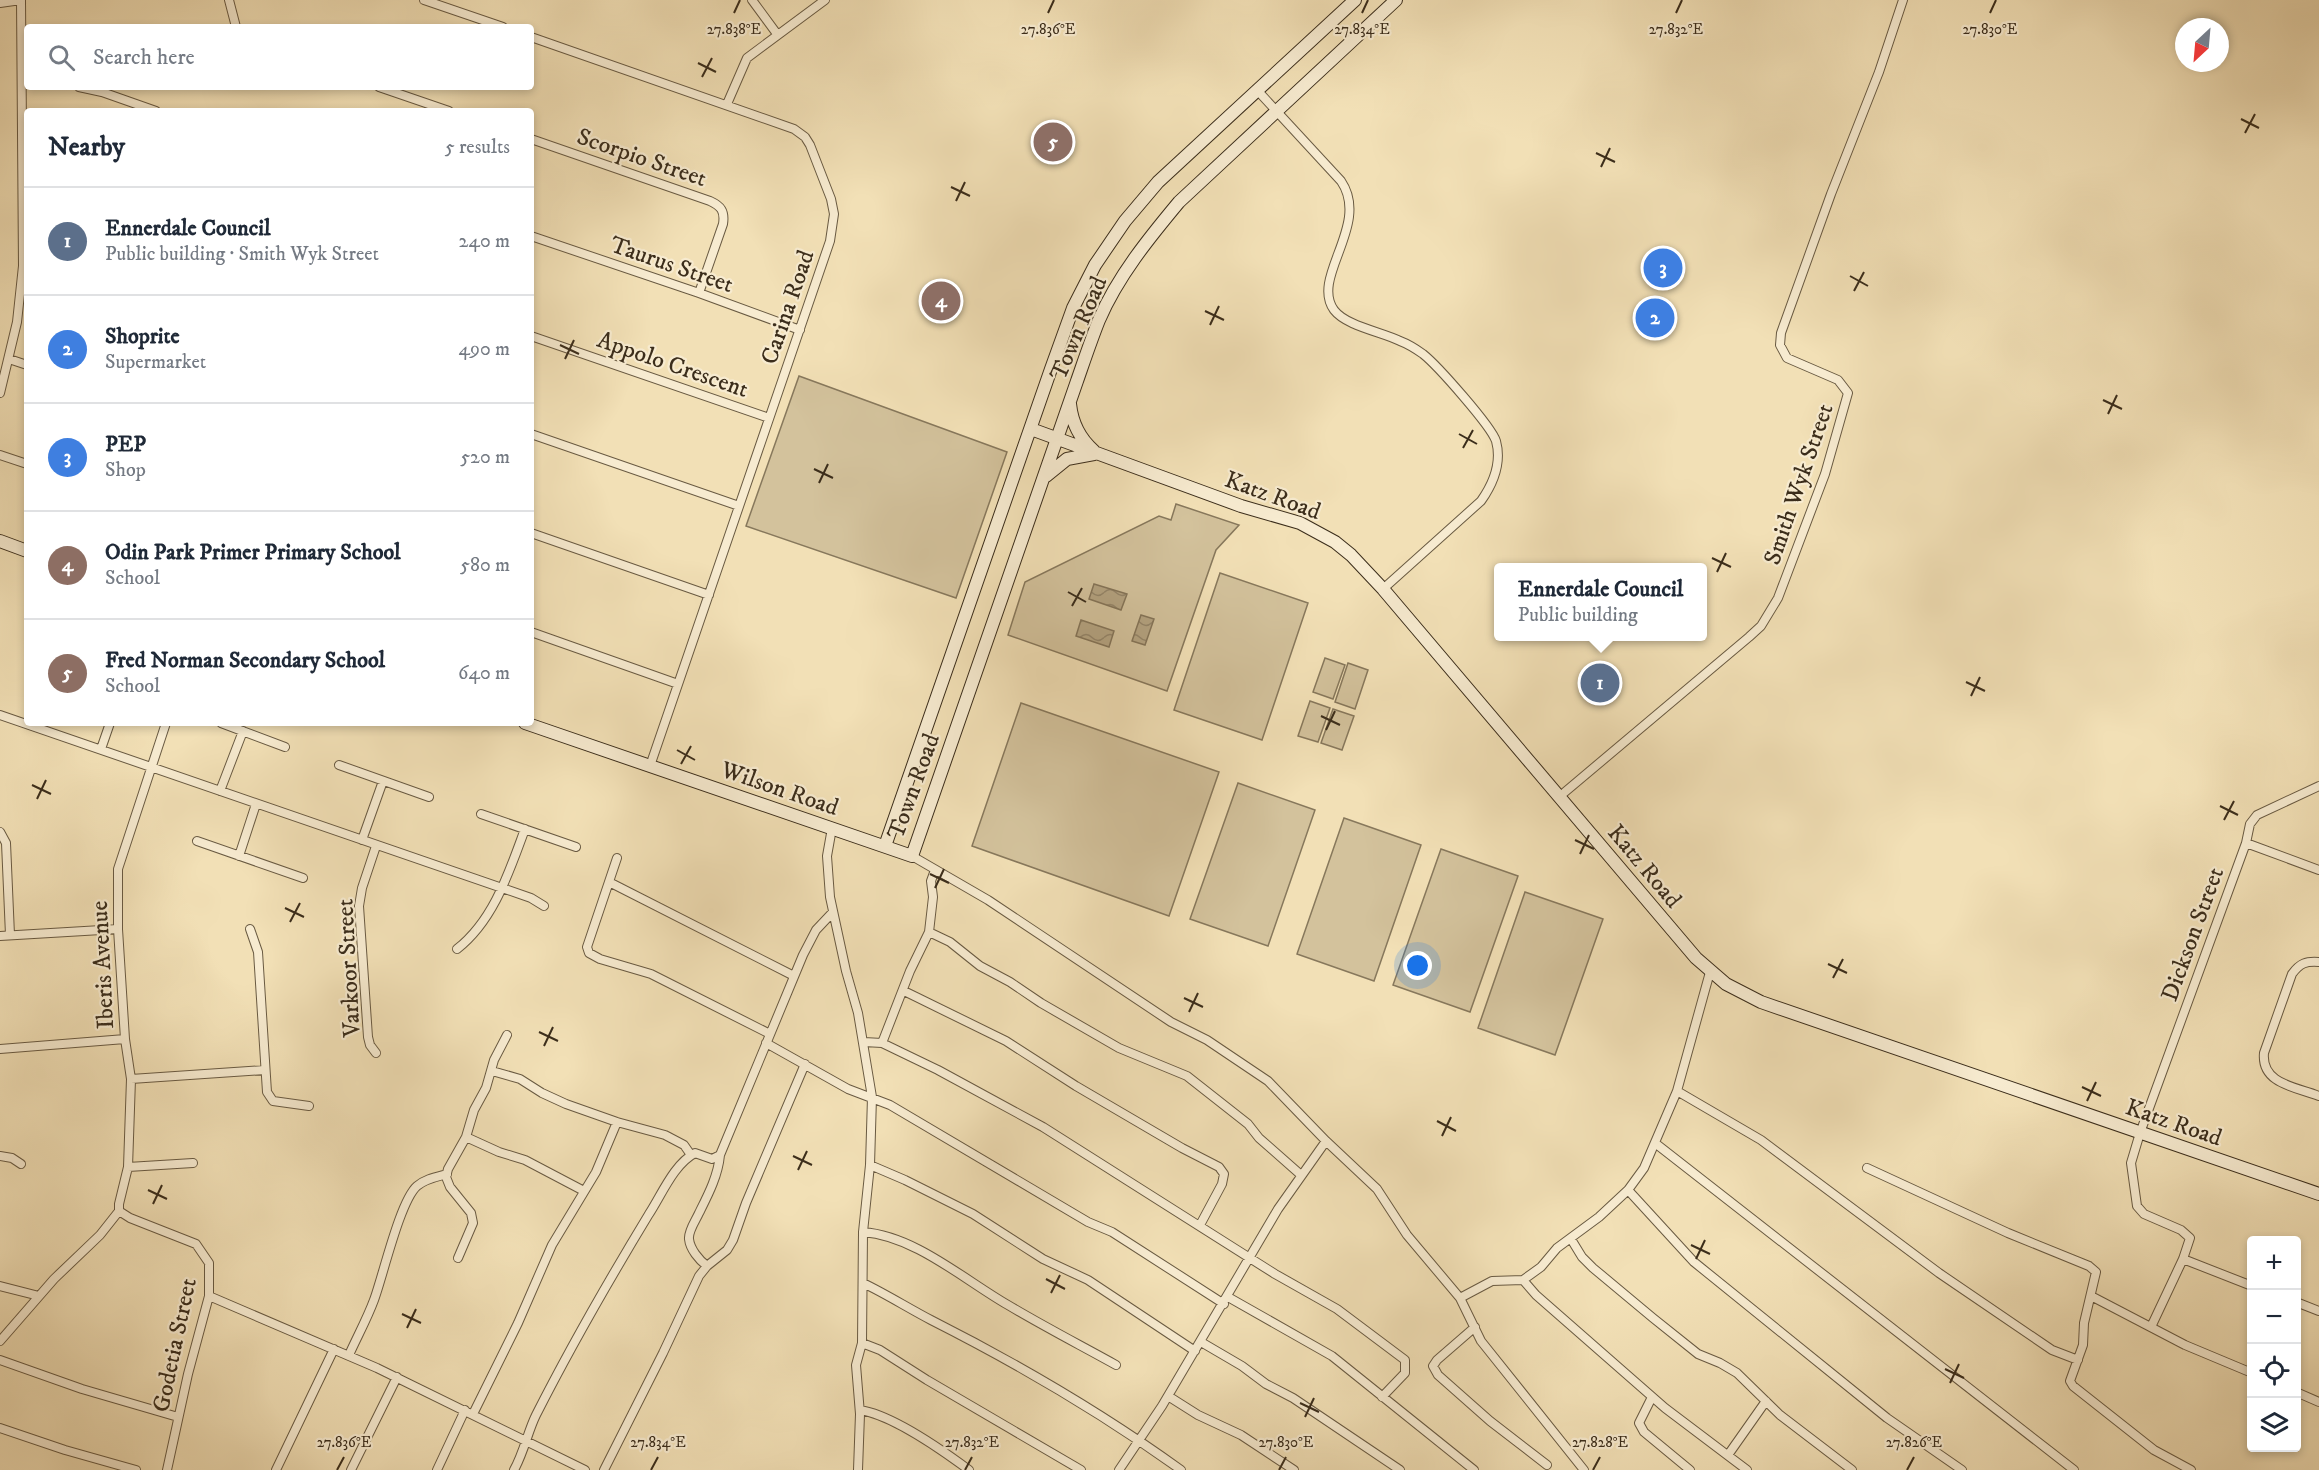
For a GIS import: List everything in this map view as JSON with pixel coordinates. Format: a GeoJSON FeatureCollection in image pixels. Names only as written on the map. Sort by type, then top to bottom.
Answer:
{"type":"FeatureCollection","features":[{"type":"Feature","properties":{"kind":"street"},"geometry":{"type":"LineString","coordinates":[[0,3],[21,0],[24,84]]}},
{"type":"Feature","properties":{"kind":"street"},"geometry":{"type":"LineString","coordinates":[[229,0],[235,24]]}},
{"type":"Feature","properties":{"kind":"street"},"geometry":{"type":"LineString","coordinates":[[424,0],[494,24]]}},
{"type":"Feature","properties":{"kind":"street"},"geometry":{"type":"LineString","coordinates":[[752,0],[777,34]]}},
{"type":"Feature","properties":{"kind":"street"},"geometry":{"type":"LineString","coordinates":[[727,104],[747,58],[825,0]]}},
{"type":"Feature","properties":{"kind":"street","name":"Town Road"},"geometry":{"type":"LineString","coordinates":[[1355,0],[1158,182],[1125,221],[1095,265],[1073,308],[885,846],[912,856],[1100,319],[1123,277],[1150,237],[1179,202],[1396,0]]}},
{"type":"Feature","properties":{"kind":"street","name":"Smith Wyk Street"},"geometry":{"type":"LineString","coordinates":[[1558,797],[1749,637],[1761,626],[1778,598],[1826,474],[1848,393],[1838,380],[1794,363],[1787,358],[1780,345],[1781,333],[1831,194],[1879,72],[1903,0]]}},
{"type":"Feature","properties":{"kind":"street","name":"Carina Road"},"geometry":{"type":"LineString","coordinates":[[534,38],[794,129],[805,137],[810,145],[831,199],[834,214],[830,241],[650,766]]}},
{"type":"Feature","properties":{"kind":"street"},"geometry":{"type":"LineString","coordinates":[[24,90],[24,108]]}},
{"type":"Feature","properties":{"kind":"street"},"geometry":{"type":"LineString","coordinates":[[93,90],[147,108]]}},
{"type":"Feature","properties":{"kind":"street"},"geometry":{"type":"LineString","coordinates":[[389,90],[440,108]]}},
{"type":"Feature","properties":{"kind":"street"},"geometry":{"type":"LineString","coordinates":[[1257,90],[1341,181],[1350,199],[1350,217],[1328,291],[1333,309],[1345,319],[1401,341],[1425,355],[1473,408],[1496,440],[1497,467],[1488,491],[1481,501],[1383,589]]}},
{"type":"Feature","properties":{"kind":"street","name":"Scorpio Street"},"geometry":{"type":"LineString","coordinates":[[534,140],[710,201],[720,207],[723,224],[699,293]]}},
{"type":"Feature","properties":{"kind":"street","name":"Taurus Street"},"geometry":{"type":"LineString","coordinates":[[534,237],[800,330]]}},
{"type":"Feature","properties":{"kind":"street"},"geometry":{"type":"LineString","coordinates":[[0,393],[17,322],[24,274]]}},
{"type":"Feature","properties":{"kind":"street","name":"Appolo Crescent"},"geometry":{"type":"LineString","coordinates":[[534,337],[769,418]]}},
{"type":"Feature","properties":{"kind":"street"},"geometry":{"type":"LineString","coordinates":[[9,359],[24,364]]}},
{"type":"Feature","properties":{"kind":"street"},"geometry":{"type":"LineString","coordinates":[[1070,403],[1076,428],[1085,442],[1098,454]]}},
{"type":"Feature","properties":{"kind":"street","name":"Katz Road"},"geometry":{"type":"LineString","coordinates":[[1031,429],[1241,507],[1280,516],[1310,528],[1335,542],[1351,555],[1383,589],[1695,958],[1735,990],[1761,1002],[2319,1194]]}},
{"type":"Feature","properties":{"kind":"street"},"geometry":{"type":"LineString","coordinates":[[534,435],[739,506]]}},
{"type":"Feature","properties":{"kind":"street"},"geometry":{"type":"LineString","coordinates":[[1043,478],[1067,459],[1098,454]]}},
{"type":"Feature","properties":{"kind":"street"},"geometry":{"type":"LineString","coordinates":[[0,455],[24,463]]}},
{"type":"Feature","properties":{"kind":"street"},"geometry":{"type":"LineString","coordinates":[[534,534],[709,595]]}},
{"type":"Feature","properties":{"kind":"street"},"geometry":{"type":"LineString","coordinates":[[0,541],[24,550]]}},
{"type":"Feature","properties":{"kind":"street"},"geometry":{"type":"LineString","coordinates":[[534,633],[678,684]]}},
{"type":"Feature","properties":{"kind":"street"},"geometry":{"type":"LineString","coordinates":[[0,715],[24,721]]}},
{"type":"Feature","properties":{"kind":"street"},"geometry":{"type":"LineString","coordinates":[[42,726],[256,804],[531,898],[544,906]]}},
{"type":"Feature","properties":{"kind":"street"},"geometry":{"type":"LineString","coordinates":[[101,749],[109,726]]}},
{"type":"Feature","properties":{"kind":"street","name":"Iberis Avenue"},"geometry":{"type":"LineString","coordinates":[[119,1211],[128,1167],[131,1079],[125,1039],[117,887],[120,858],[165,726]]}},
{"type":"Feature","properties":{"kind":"street"},"geometry":{"type":"LineString","coordinates":[[229,726],[285,747]]}},
{"type":"Feature","properties":{"kind":"street","name":"Wilson Road"},"geometry":{"type":"LineString","coordinates":[[534,726],[885,846]]}},
{"type":"Feature","properties":{"kind":"street"},"geometry":{"type":"LineString","coordinates":[[220,791],[243,731]]}},
{"type":"Feature","properties":{"kind":"street"},"geometry":{"type":"LineString","coordinates":[[339,765],[429,797]]}},
{"type":"Feature","properties":{"kind":"street"},"geometry":{"type":"LineString","coordinates":[[362,840],[383,781]]}},
{"type":"Feature","properties":{"kind":"street","name":"Dickson Street"},"geometry":{"type":"LineString","coordinates":[[2183,1259],[2190,1238],[2181,1230],[2144,1215],[2137,1206],[2131,1163],[2246,843],[2250,824],[2257,815],[2319,786]]}},
{"type":"Feature","properties":{"kind":"street"},"geometry":{"type":"LineString","coordinates":[[239,856],[256,804]]}},
{"type":"Feature","properties":{"kind":"street"},"geometry":{"type":"LineString","coordinates":[[481,814],[576,847]]}},
{"type":"Feature","properties":{"kind":"street"},"geometry":{"type":"LineString","coordinates":[[832,828],[827,856],[833,912],[864,1042],[872,1097],[870,1165],[862,1232],[862,1343],[856,1365],[860,1410],[858,1470]]}},
{"type":"Feature","properties":{"kind":"street"},"geometry":{"type":"LineString","coordinates":[[456,949],[475,932],[502,888],[525,829]]}},
{"type":"Feature","properties":{"kind":"street"},"geometry":{"type":"LineString","coordinates":[[0,832],[6,843],[10,935]]}},
{"type":"Feature","properties":{"kind":"street"},"geometry":{"type":"LineString","coordinates":[[197,841],[303,878]]}},
{"type":"Feature","properties":{"kind":"street"},"geometry":{"type":"LineString","coordinates":[[2246,843],[2319,870]]}},
{"type":"Feature","properties":{"kind":"street","name":"Varkoor Street"},"geometry":{"type":"LineString","coordinates":[[376,846],[362,888],[359,906],[368,1036],[370,1045],[376,1053]]}},
{"type":"Feature","properties":{"kind":"street"},"geometry":{"type":"LineString","coordinates":[[912,856],[1024,923],[1172,1022],[1207,1040],[1268,1081],[1377,1189],[1407,1235],[1460,1298],[1481,1341],[1584,1470]]}},
{"type":"Feature","properties":{"kind":"street"},"geometry":{"type":"LineString","coordinates":[[617,858],[587,947],[589,953],[600,959],[651,974],[770,1034]]}},
{"type":"Feature","properties":{"kind":"street"},"geometry":{"type":"LineString","coordinates":[[882,1043],[929,932],[933,897],[932,881],[935,870]]}},
{"type":"Feature","properties":{"kind":"street"},"geometry":{"type":"LineString","coordinates":[[609,882],[795,976]]}},
{"type":"Feature","properties":{"kind":"street"},"geometry":{"type":"LineString","coordinates":[[707,1266],[701,1262],[690,1246],[688,1236],[710,1190],[720,1155],[795,976],[816,930],[833,912]]}},
{"type":"Feature","properties":{"kind":"street"},"geometry":{"type":"LineString","coordinates":[[0,936],[118,928]]}},
{"type":"Feature","properties":{"kind":"street"},"geometry":{"type":"LineString","coordinates":[[250,929],[258,952],[267,1092],[273,1101],[309,1106]]}},
{"type":"Feature","properties":{"kind":"street"},"geometry":{"type":"LineString","coordinates":[[929,932],[950,942],[980,966],[1119,1048],[1187,1076],[1248,1124],[1258,1138],[1301,1175]]}},
{"type":"Feature","properties":{"kind":"street"},"geometry":{"type":"LineString","coordinates":[[2319,962],[2308,961],[2298,965],[2292,974],[2264,1053],[2263,1064],[2267,1074],[2276,1080],[2319,1096]]}},
{"type":"Feature","properties":{"kind":"street"},"geometry":{"type":"LineString","coordinates":[[1460,1298],[1492,1281],[1523,1280],[1541,1267],[1557,1248],[1599,1217],[1628,1190],[1644,1168],[1677,1091],[1710,972]]}},
{"type":"Feature","properties":{"kind":"street"},"geometry":{"type":"LineString","coordinates":[[904,991],[1006,1041],[1086,1092],[1219,1167],[1224,1174],[1222,1184],[1200,1225]]}},
{"type":"Feature","properties":{"kind":"street"},"geometry":{"type":"LineString","coordinates":[[458,1258],[473,1223],[471,1213],[450,1187],[447,1174],[466,1137],[474,1110],[492,1071],[494,1060],[507,1035]]}},
{"type":"Feature","properties":{"kind":"street"},"geometry":{"type":"LineString","coordinates":[[0,1049],[125,1039]]}},
{"type":"Feature","properties":{"kind":"street"},"geometry":{"type":"LineString","coordinates":[[864,1042],[882,1043],[938,1070],[1043,1127],[1275,1274],[1337,1309],[1405,1360],[1405,1373],[1382,1397]]}},
{"type":"Feature","properties":{"kind":"street"},"geometry":{"type":"LineString","coordinates":[[766,1043],[848,1089],[890,1105],[1088,1222],[1112,1232],[1226,1300],[1332,1356],[1474,1470]]}},
{"type":"Feature","properties":{"kind":"street"},"geometry":{"type":"LineString","coordinates":[[604,1470],[699,1276],[707,1266],[727,1250],[733,1240],[746,1203],[805,1064]]}},
{"type":"Feature","properties":{"kind":"street"},"geometry":{"type":"LineString","coordinates":[[131,1079],[265,1070]]}},
{"type":"Feature","properties":{"kind":"street"},"geometry":{"type":"LineString","coordinates":[[492,1071],[520,1079],[542,1094],[617,1122],[665,1135],[684,1145],[691,1155]]}},
{"type":"Feature","properties":{"kind":"street"},"geometry":{"type":"LineString","coordinates":[[1677,1091],[1761,1140],[1939,1273],[2052,1350],[2078,1360]]}},
{"type":"Feature","properties":{"kind":"street"},"geometry":{"type":"LineString","coordinates":[[473,1414],[518,1323],[552,1245],[596,1172],[617,1122]]}},
{"type":"Feature","properties":{"kind":"street"},"geometry":{"type":"LineString","coordinates":[[466,1137],[499,1152],[525,1160],[584,1191]]}},
{"type":"Feature","properties":{"kind":"street"},"geometry":{"type":"LineString","coordinates":[[1119,1470],[1196,1351],[1301,1175],[1326,1141]]}},
{"type":"Feature","properties":{"kind":"street"},"geometry":{"type":"LineString","coordinates":[[1655,1143],[2074,1470]]}},
{"type":"Feature","properties":{"kind":"street"},"geometry":{"type":"LineString","coordinates":[[514,1470],[528,1440],[535,1417],[621,1261],[672,1177],[686,1158],[695,1153],[712,1159],[720,1155]]}},
{"type":"Feature","properties":{"kind":"street"},"geometry":{"type":"LineString","coordinates":[[0,1156],[12,1158],[21,1164]]}},
{"type":"Feature","properties":{"kind":"street"},"geometry":{"type":"LineString","coordinates":[[128,1167],[193,1163]]}},
{"type":"Feature","properties":{"kind":"street"},"geometry":{"type":"LineString","coordinates":[[870,1165],[973,1215],[1043,1259],[1088,1280],[1196,1351]]}},
{"type":"Feature","properties":{"kind":"street"},"geometry":{"type":"LineString","coordinates":[[1867,1168],[2008,1233],[2089,1266],[2096,1272],[2078,1360],[2070,1381],[2073,1386],[2154,1450],[2191,1470]]}},
{"type":"Feature","properties":{"kind":"street"},"geometry":{"type":"LineString","coordinates":[[349,1355],[374,1299],[408,1199],[415,1187],[447,1174]]}},
{"type":"Feature","properties":{"kind":"street"},"geometry":{"type":"LineString","coordinates":[[1628,1190],[1694,1262],[1887,1418],[1962,1470]]}},
{"type":"Feature","properties":{"kind":"street"},"geometry":{"type":"LineString","coordinates":[[0,1341],[39,1296],[100,1235],[119,1211]]}},
{"type":"Feature","properties":{"kind":"street","name":"Godetia Street"},"geometry":{"type":"LineString","coordinates":[[119,1211],[130,1218],[196,1244],[209,1263],[211,1279],[209,1296],[167,1470]]}},
{"type":"Feature","properties":{"kind":"street"},"geometry":{"type":"LineString","coordinates":[[862,1232],[882,1233],[904,1241],[1008,1305],[1116,1365]]}},
{"type":"Feature","properties":{"kind":"street"},"geometry":{"type":"LineString","coordinates":[[1571,1239],[1582,1257],[1593,1268],[1698,1354],[1737,1373],[1780,1415],[1852,1470]]}},
{"type":"Feature","properties":{"kind":"street"},"geometry":{"type":"LineString","coordinates":[[2151,1327],[2183,1259],[2247,1284]]}},
{"type":"Feature","properties":{"kind":"street"},"geometry":{"type":"LineString","coordinates":[[1523,1280],[1536,1295],[1652,1397],[1747,1470]]}},
{"type":"Feature","properties":{"kind":"street"},"geometry":{"type":"LineString","coordinates":[[863,1283],[1059,1389],[1181,1470]]}},
{"type":"Feature","properties":{"kind":"street"},"geometry":{"type":"LineString","coordinates":[[0,1286],[39,1296]]}},
{"type":"Feature","properties":{"kind":"street"},"geometry":{"type":"LineString","coordinates":[[209,1296],[397,1377],[585,1470]]}},
{"type":"Feature","properties":{"kind":"street"},"geometry":{"type":"LineString","coordinates":[[2091,1296],[2185,1345],[2247,1371]]}},
{"type":"Feature","properties":{"kind":"street"},"geometry":{"type":"LineString","coordinates":[[2301,1304],[2319,1311]]}},
{"type":"Feature","properties":{"kind":"street"},"geometry":{"type":"LineString","coordinates":[[1474,1327],[1437,1359],[1433,1366],[1438,1375],[1490,1421],[1547,1465]]}},
{"type":"Feature","properties":{"kind":"street"},"geometry":{"type":"LineString","coordinates":[[1201,1342],[1242,1366],[1266,1384],[1293,1398],[1400,1470]]}},
{"type":"Feature","properties":{"kind":"street"},"geometry":{"type":"LineString","coordinates":[[862,1343],[880,1350],[1081,1470]]}},
{"type":"Feature","properties":{"kind":"street"},"geometry":{"type":"LineString","coordinates":[[276,1470],[334,1349]]}},
{"type":"Feature","properties":{"kind":"street"},"geometry":{"type":"LineString","coordinates":[[0,1360],[82,1389],[178,1417]]}},
{"type":"Feature","properties":{"kind":"street"},"geometry":{"type":"LineString","coordinates":[[351,1470],[397,1377]]}},
{"type":"Feature","properties":{"kind":"street"},"geometry":{"type":"LineString","coordinates":[[2301,1394],[2319,1402]]}},
{"type":"Feature","properties":{"kind":"street"},"geometry":{"type":"LineString","coordinates":[[1168,1396],[1198,1415],[1241,1435],[1294,1470]]}},
{"type":"Feature","properties":{"kind":"street"},"geometry":{"type":"LineString","coordinates":[[1652,1397],[1640,1423],[1644,1432],[1690,1470]]}},
{"type":"Feature","properties":{"kind":"street"},"geometry":{"type":"LineString","coordinates":[[1728,1455],[1766,1401]]}},
{"type":"Feature","properties":{"kind":"street"},"geometry":{"type":"LineString","coordinates":[[437,1470],[465,1410]]}},
{"type":"Feature","properties":{"kind":"street"},"geometry":{"type":"LineString","coordinates":[[860,1410],[880,1414],[969,1470]]}},
{"type":"Feature","properties":{"kind":"street"},"geometry":{"type":"LineString","coordinates":[[0,1428],[65,1450],[136,1470]]}},
{"type":"Feature","properties":{"kind":"shaded area"},"geometry":{"type":"Polygon","coordinates":[[[799,376],[1007,452],[956,598],[746,526],[799,376]]]}},
{"type":"Feature","properties":{"kind":"shaded area"},"geometry":{"type":"Polygon","coordinates":[[[1176,504],[1239,525],[1216,550],[1167,691],[1008,635],[1025,582],[1159,516],[1171,520],[1176,504]]]}},
{"type":"Feature","properties":{"kind":"shaded area"},"geometry":{"type":"Polygon","coordinates":[[[1220,573],[1308,603],[1262,740],[1174,710],[1220,573]]]}},
{"type":"Feature","properties":{"kind":"shaded area"},"geometry":{"type":"Polygon","coordinates":[[[1325,658],[1345,665],[1333,699],[1313,692],[1325,658]]]}},
{"type":"Feature","properties":{"kind":"shaded area"},"geometry":{"type":"Polygon","coordinates":[[[1348,663],[1368,670],[1355,709],[1335,702],[1348,663]]]}},
{"type":"Feature","properties":{"kind":"shaded area"},"geometry":{"type":"Polygon","coordinates":[[[1310,701],[1330,708],[1318,742],[1298,736],[1310,701]]]}},
{"type":"Feature","properties":{"kind":"shaded area"},"geometry":{"type":"Polygon","coordinates":[[[1021,703],[1219,772],[1169,916],[972,846],[1021,703]]]}},
{"type":"Feature","properties":{"kind":"shaded area"},"geometry":{"type":"Polygon","coordinates":[[[1333,709],[1354,716],[1342,750],[1321,743],[1333,709]]]}},
{"type":"Feature","properties":{"kind":"shaded area"},"geometry":{"type":"Polygon","coordinates":[[[1238,783],[1315,810],[1268,946],[1190,919],[1238,783]]]}},
{"type":"Feature","properties":{"kind":"shaded area"},"geometry":{"type":"Polygon","coordinates":[[[1344,818],[1421,845],[1374,981],[1297,954],[1344,818]]]}},
{"type":"Feature","properties":{"kind":"shaded area"},"geometry":{"type":"Polygon","coordinates":[[[1441,849],[1518,876],[1470,1012],[1393,985],[1441,849]]]}},
{"type":"Feature","properties":{"kind":"shaded area"},"geometry":{"type":"Polygon","coordinates":[[[1525,892],[1603,919],[1555,1055],[1478,1028],[1525,892]]]}},
{"type":"Feature","properties":{"kind":"water"},"geometry":{"type":"Polygon","coordinates":[[[1094,584],[1127,594],[1121,610],[1089,599],[1094,584]]]}},
{"type":"Feature","properties":{"kind":"water"},"geometry":{"type":"Polygon","coordinates":[[[1141,615],[1154,619],[1145,645],[1132,641],[1141,615]]]}},
{"type":"Feature","properties":{"kind":"water"},"geometry":{"type":"Polygon","coordinates":[[[1081,620],[1114,631],[1109,647],[1076,636],[1081,620]]]}},
{"type":"Feature","properties":{"kind":"place","name":"Fred Norman Secondary School"},"geometry":{"type":"Point","coordinates":[1053,142]}},
{"type":"Feature","properties":{"kind":"place","name":"PEP"},"geometry":{"type":"Point","coordinates":[1663,268]}},
{"type":"Feature","properties":{"kind":"place","name":"Odin Park Primer Primary School"},"geometry":{"type":"Point","coordinates":[941,301]}},
{"type":"Feature","properties":{"kind":"place","name":"Shoprite"},"geometry":{"type":"Point","coordinates":[1655,318]}},
{"type":"Feature","properties":{"kind":"place","name":"Ennerdale Council"},"geometry":{"type":"Point","coordinates":[1600,683]}}]}
